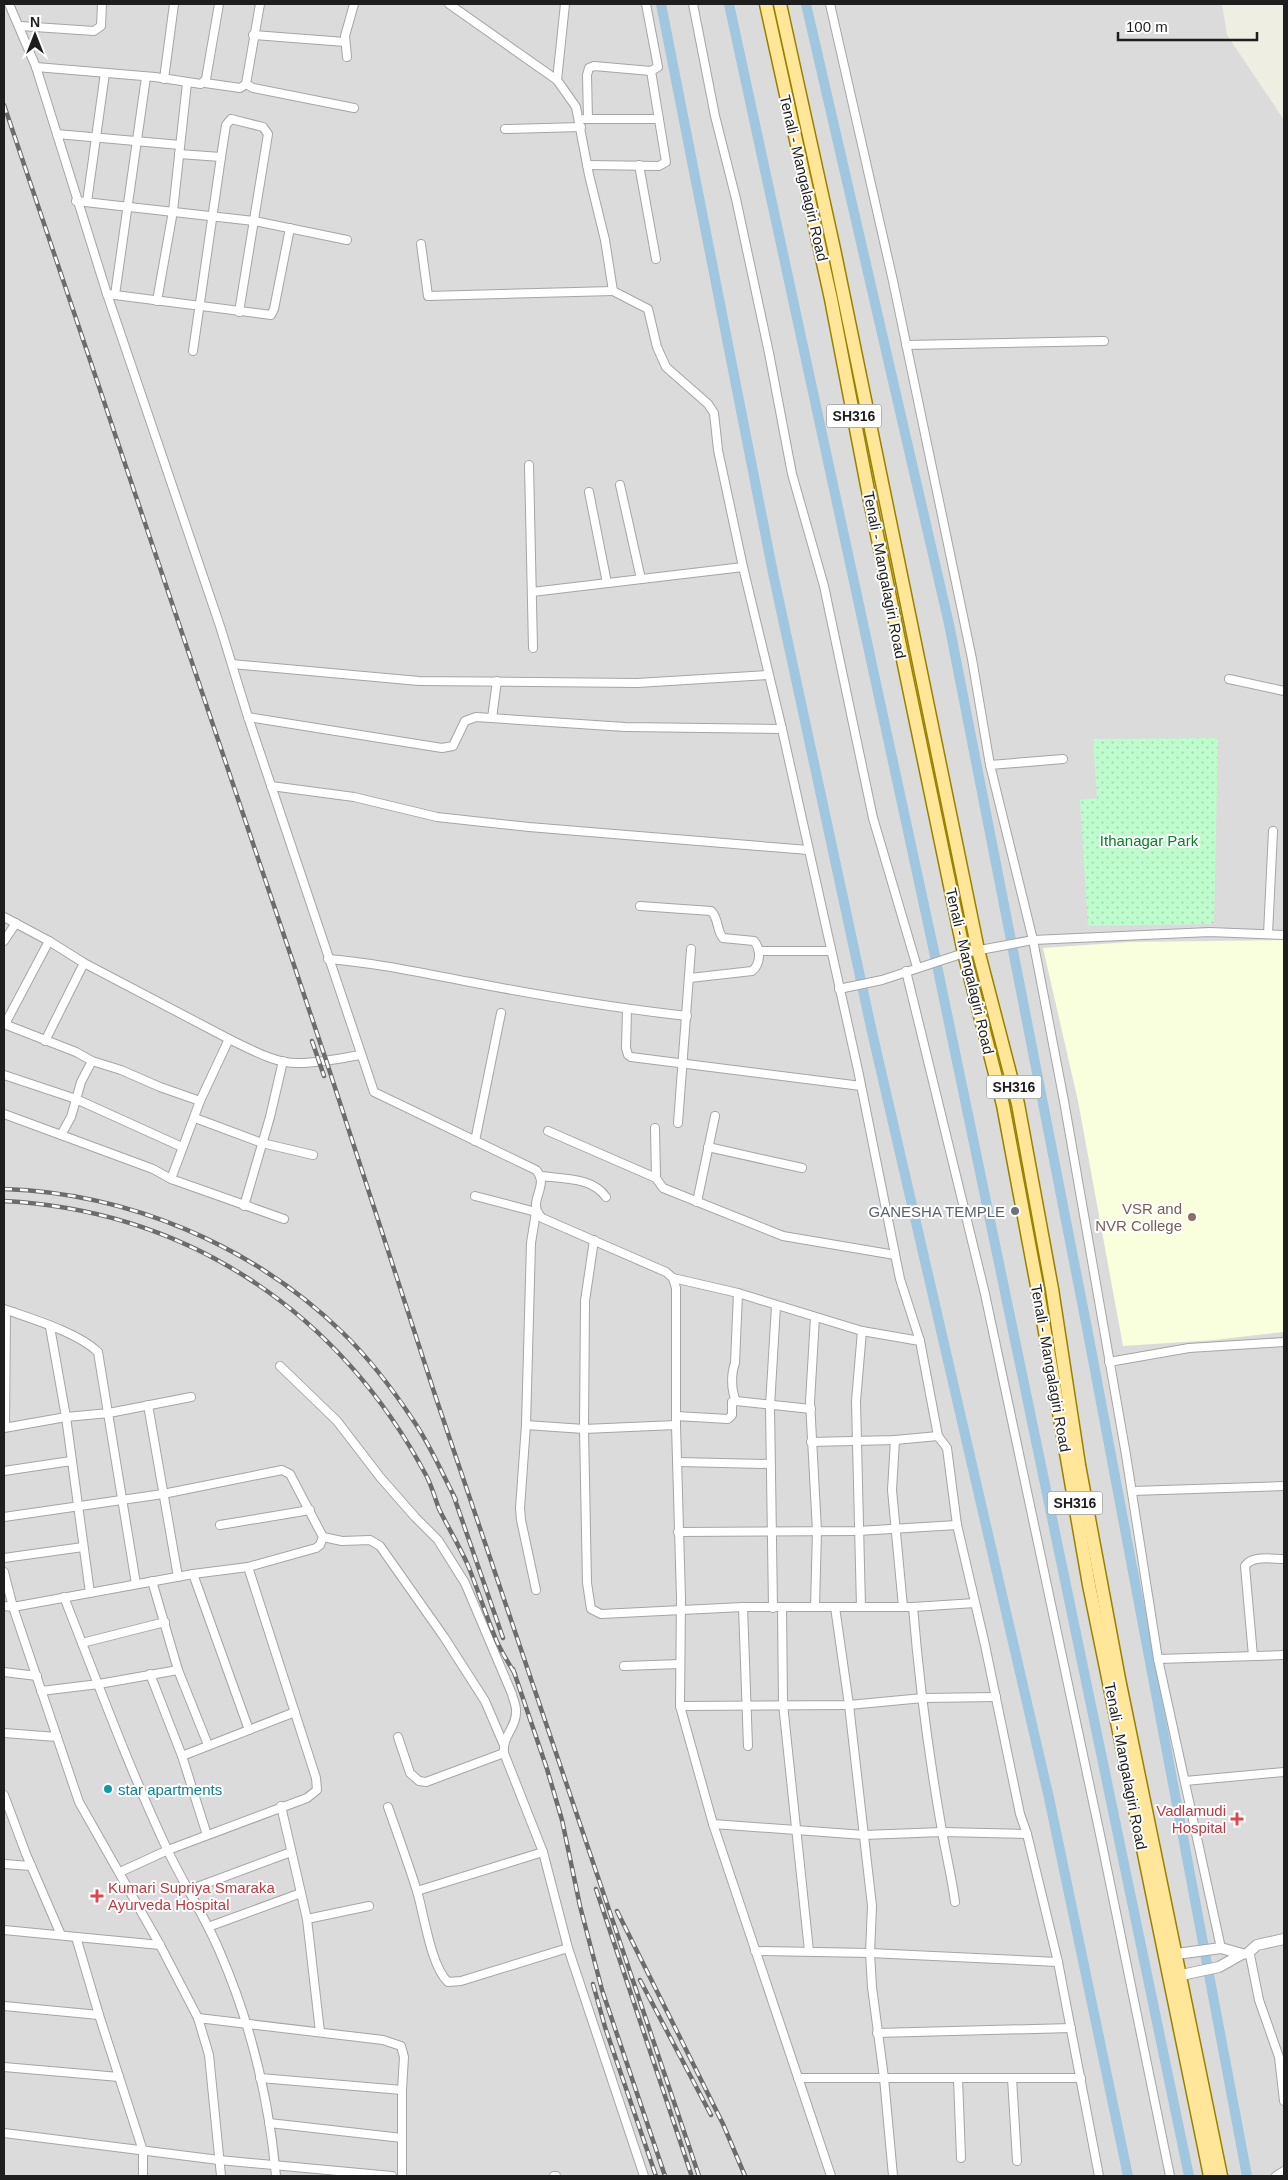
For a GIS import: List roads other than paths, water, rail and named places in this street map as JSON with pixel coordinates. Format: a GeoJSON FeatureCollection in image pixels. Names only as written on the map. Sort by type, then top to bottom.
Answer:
{"type":"FeatureCollection","features":[{"type":"Feature","properties":{"kind":"main road","name":"Tenali - Mangalagiri Road"},"geometry":{"type":"LineString","coordinates":[[766,4],[832,300],[874,520],[964,952],[1003,1105],[1037,1286],[1089,1585],[1178,1976],[1221,2176]]}},
{"type":"Feature","properties":{"kind":"main road","name":"Tenali - Mangalagiri Road"},"geometry":{"type":"LineString","coordinates":[[780,4],[1018,1104],[1052,1289],[1093,1543],[1173,1955]]}},
{"type":"Feature","properties":{"kind":"main road","name":"Tenali - Mangalagiri Road"},"geometry":{"type":"LineString","coordinates":[[1178,1976],[1210,2176]]}},
{"type":"Feature","properties":{"kind":"street"},"geometry":{"type":"LineString","coordinates":[[9,4],[36,67],[76,201],[374,1092],[536,1170],[541,1176],[541,1185],[535,1203],[536,1212],[531,1243],[526,1424],[521,1487],[521,1520],[536,1590]]}},
{"type":"Feature","properties":{"kind":"street"},"geometry":{"type":"LineString","coordinates":[[20,26],[94,31],[101,26],[102,4]]}},
{"type":"Feature","properties":{"kind":"street"},"geometry":{"type":"LineString","coordinates":[[164,79],[174,4]]}},
{"type":"Feature","properties":{"kind":"street"},"geometry":{"type":"LineString","coordinates":[[205,83],[219,4]]}},
{"type":"Feature","properties":{"kind":"street"},"geometry":{"type":"LineString","coordinates":[[36,67],[240,88],[246,84],[253,35],[260,4]]}},
{"type":"Feature","properties":{"kind":"street"},"geometry":{"type":"LineString","coordinates":[[347,57],[346,31],[354,4]]}},
{"type":"Feature","properties":{"kind":"street"},"geometry":{"type":"LineString","coordinates":[[449,4],[557,80],[576,107],[583,121]]}},
{"type":"Feature","properties":{"kind":"street"},"geometry":{"type":"LineString","coordinates":[[557,80],[565,4]]}},
{"type":"Feature","properties":{"kind":"street"},"geometry":{"type":"LineString","coordinates":[[613,291],[605,240],[587,165],[583,121],[587,75],[590,68],[594,66],[656,70],[658,63],[646,4]]}},
{"type":"Feature","properties":{"kind":"street"},"geometry":{"type":"LineString","coordinates":[[693,4],[715,116],[736,199],[769,353],[792,474],[824,586],[873,818],[918,967]]}},
{"type":"Feature","properties":{"kind":"street"},"geometry":{"type":"LineString","coordinates":[[830,4],[906,345],[972,659],[990,764],[1033,940],[1066,1110],[1110,1362],[1158,1659],[1185,1781],[1218,1948]]}},
{"type":"Feature","properties":{"kind":"street"},"geometry":{"type":"LineString","coordinates":[[253,35],[345,42]]}},
{"type":"Feature","properties":{"kind":"street"},"geometry":{"type":"LineString","coordinates":[[587,165],[660,166],[666,162],[651,71]]}},
{"type":"Feature","properties":{"kind":"street"},"geometry":{"type":"LineString","coordinates":[[87,202],[105,73]]}},
{"type":"Feature","properties":{"kind":"street"},"geometry":{"type":"LineString","coordinates":[[115,296],[146,77]]}},
{"type":"Feature","properties":{"kind":"street"},"geometry":{"type":"LineString","coordinates":[[157,301],[173,211],[187,83]]}},
{"type":"Feature","properties":{"kind":"street"},"geometry":{"type":"LineString","coordinates":[[246,84],[253,88],[354,108]]}},
{"type":"Feature","properties":{"kind":"street"},"geometry":{"type":"LineString","coordinates":[[193,351],[226,125],[231,119],[266,129],[268,140],[239,312]]}},
{"type":"Feature","properties":{"kind":"street"},"geometry":{"type":"LineString","coordinates":[[505,129],[583,121],[659,119]]}},
{"type":"Feature","properties":{"kind":"street"},"geometry":{"type":"LineString","coordinates":[[57,134],[136,142],[221,157]]}},
{"type":"Feature","properties":{"kind":"street"},"geometry":{"type":"LineString","coordinates":[[639,165],[656,258]]}},
{"type":"Feature","properties":{"kind":"street"},"geometry":{"type":"LineString","coordinates":[[76,201],[254,221],[347,240]]}},
{"type":"Feature","properties":{"kind":"street"},"geometry":{"type":"LineString","coordinates":[[107,294],[267,316],[273,312],[290,228]]}},
{"type":"Feature","properties":{"kind":"street"},"geometry":{"type":"LineString","coordinates":[[420,244],[428,296],[613,291],[648,309],[651,314],[657,347],[666,367],[708,404],[714,413],[720,460],[840,989],[900,1279],[920,1340],[938,1436],[947,1448],[957,1526],[996,1697],[1020,1814],[1027,1834],[1058,1962],[1099,2176]]}},
{"type":"Feature","properties":{"kind":"street"},"geometry":{"type":"LineString","coordinates":[[906,345],[1104,341]]}},
{"type":"Feature","properties":{"kind":"street"},"geometry":{"type":"LineString","coordinates":[[529,465],[533,648]]}},
{"type":"Feature","properties":{"kind":"street"},"geometry":{"type":"LineString","coordinates":[[620,485],[640,579]]}},
{"type":"Feature","properties":{"kind":"street"},"geometry":{"type":"LineString","coordinates":[[589,492],[607,583]]}},
{"type":"Feature","properties":{"kind":"street"},"geometry":{"type":"LineString","coordinates":[[532,592],[743,567]]}},
{"type":"Feature","properties":{"kind":"street"},"geometry":{"type":"LineString","coordinates":[[232,664],[410,681],[637,683],[768,675]]}},
{"type":"Feature","properties":{"kind":"street"},"geometry":{"type":"LineString","coordinates":[[1229,679],[1284,691]]}},
{"type":"Feature","properties":{"kind":"street"},"geometry":{"type":"LineString","coordinates":[[492,718],[497,681]]}},
{"type":"Feature","properties":{"kind":"street"},"geometry":{"type":"LineString","coordinates":[[248,717],[442,748],[453,746],[469,718],[625,727],[782,729]]}},
{"type":"Feature","properties":{"kind":"street"},"geometry":{"type":"LineString","coordinates":[[990,764],[1063,759]]}},
{"type":"Feature","properties":{"kind":"street"},"geometry":{"type":"LineString","coordinates":[[271,786],[354,797],[436,817],[529,827],[808,850]]}},
{"type":"Feature","properties":{"kind":"street"},"geometry":{"type":"LineString","coordinates":[[1268,934],[1273,831]]}},
{"type":"Feature","properties":{"kind":"street"},"geometry":{"type":"LineString","coordinates":[[640,906],[711,911],[717,918],[719,933],[723,938],[754,941],[759,950],[757,966],[752,971],[690,978]]}},
{"type":"Feature","properties":{"kind":"street"},"geometry":{"type":"LineString","coordinates":[[4,917],[49,941],[84,963],[230,1039],[283,1061],[298,1064],[362,1055]]}},
{"type":"Feature","properties":{"kind":"street"},"geometry":{"type":"LineString","coordinates":[[4,941],[16,923]]}},
{"type":"Feature","properties":{"kind":"street"},"geometry":{"type":"LineString","coordinates":[[840,989],[882,980],[964,952],[1033,940],[1210,932],[1284,935]]}},
{"type":"Feature","properties":{"kind":"street"},"geometry":{"type":"LineString","coordinates":[[49,941],[4,1024],[76,1052],[92,1061],[121,1070],[160,1087],[200,1101]]}},
{"type":"Feature","properties":{"kind":"street"},"geometry":{"type":"LineString","coordinates":[[678,1123],[691,949]]}},
{"type":"Feature","properties":{"kind":"street"},"geometry":{"type":"LineString","coordinates":[[759,950],[831,951]]}},
{"type":"Feature","properties":{"kind":"street"},"geometry":{"type":"LineString","coordinates":[[328,959],[372,962],[470,982],[627,1010],[687,1016]]}},
{"type":"Feature","properties":{"kind":"street"},"geometry":{"type":"LineString","coordinates":[[45,1041],[84,963]]}},
{"type":"Feature","properties":{"kind":"street"},"geometry":{"type":"LineString","coordinates":[[906,971],[985,1294],[1102,1844],[1170,2176]]}},
{"type":"Feature","properties":{"kind":"street"},"geometry":{"type":"LineString","coordinates":[[627,1010],[626,1048],[628,1055],[683,1064],[861,1086]]}},
{"type":"Feature","properties":{"kind":"street"},"geometry":{"type":"LineString","coordinates":[[476,1141],[501,1013]]}},
{"type":"Feature","properties":{"kind":"street"},"geometry":{"type":"LineString","coordinates":[[170,1179],[200,1101],[230,1039]]}},
{"type":"Feature","properties":{"kind":"street"},"geometry":{"type":"LineString","coordinates":[[60,1135],[71,1117],[81,1082],[92,1061]]}},
{"type":"Feature","properties":{"kind":"street"},"geometry":{"type":"LineString","coordinates":[[244,1206],[283,1061]]}},
{"type":"Feature","properties":{"kind":"street"},"geometry":{"type":"LineString","coordinates":[[4,1075],[76,1099],[182,1148]]}},
{"type":"Feature","properties":{"kind":"street"},"geometry":{"type":"LineString","coordinates":[[4,1114],[153,1169],[170,1179],[284,1219]]}},
{"type":"Feature","properties":{"kind":"street"},"geometry":{"type":"LineString","coordinates":[[697,1202],[715,1116]]}},
{"type":"Feature","properties":{"kind":"street"},"geometry":{"type":"LineString","coordinates":[[195,1118],[262,1144],[313,1155]]}},
{"type":"Feature","properties":{"kind":"street"},"geometry":{"type":"LineString","coordinates":[[655,1128],[656,1178]]}},
{"type":"Feature","properties":{"kind":"street"},"geometry":{"type":"LineString","coordinates":[[548,1131],[656,1178],[664,1188],[783,1236],[895,1255]]}},
{"type":"Feature","properties":{"kind":"street"},"geometry":{"type":"LineString","coordinates":[[708,1147],[802,1168]]}},
{"type":"Feature","properties":{"kind":"street"},"geometry":{"type":"LineString","coordinates":[[541,1176],[592,1184],[602,1190],[606,1197]]}},
{"type":"Feature","properties":{"kind":"street"},"geometry":{"type":"LineString","coordinates":[[475,1196],[536,1212],[542,1218],[666,1272],[673,1278],[738,1293],[862,1331],[920,1340]]}},
{"type":"Feature","properties":{"kind":"street"},"geometry":{"type":"LineString","coordinates":[[594,1240],[585,1301],[584,1429],[587,1583],[591,1609],[601,1614],[743,1607],[903,1607],[975,1603]]}},
{"type":"Feature","properties":{"kind":"street"},"geometry":{"type":"LineString","coordinates":[[673,1278],[676,1288],[676,1425],[681,1610],[680,1706],[713,1824],[831,2176]]}},
{"type":"Feature","properties":{"kind":"street"},"geometry":{"type":"LineString","coordinates":[[736,1401],[732,1371],[738,1293]]}},
{"type":"Feature","properties":{"kind":"street"},"geometry":{"type":"LineString","coordinates":[[773,1608],[770,1406],[776,1306]]}},
{"type":"Feature","properties":{"kind":"street"},"geometry":{"type":"LineString","coordinates":[[136,1584],[109,1413],[98,1352],[91,1345],[65,1331],[5,1309],[4,1428],[66,1417],[109,1413],[191,1397]]}},
{"type":"Feature","properties":{"kind":"street"},"geometry":{"type":"LineString","coordinates":[[815,1317],[811,1358],[811,1442],[817,1531],[816,1607]]}},
{"type":"Feature","properties":{"kind":"street"},"geometry":{"type":"LineString","coordinates":[[50,1327],[66,1417],[90,1593]]}},
{"type":"Feature","properties":{"kind":"street"},"geometry":{"type":"LineString","coordinates":[[861,1607],[856,1401],[862,1331]]}},
{"type":"Feature","properties":{"kind":"street"},"geometry":{"type":"LineString","coordinates":[[1110,1362],[1188,1348],[1284,1342]]}},
{"type":"Feature","properties":{"kind":"street"},"geometry":{"type":"LineString","coordinates":[[280,1366],[337,1421],[380,1477],[438,1540],[464,1583],[512,1694],[516,1711],[513,1726],[503,1743]]}},
{"type":"Feature","properties":{"kind":"street"},"geometry":{"type":"LineString","coordinates":[[676,1416],[728,1419],[732,1416],[732,1402],[736,1401],[811,1409]]}},
{"type":"Feature","properties":{"kind":"street"},"geometry":{"type":"LineString","coordinates":[[148,1405],[178,1576]]}},
{"type":"Feature","properties":{"kind":"street"},"geometry":{"type":"LineString","coordinates":[[526,1424],[584,1429],[676,1425]]}},
{"type":"Feature","properties":{"kind":"street"},"geometry":{"type":"LineString","coordinates":[[811,1442],[895,1440],[938,1436]]}},
{"type":"Feature","properties":{"kind":"street"},"geometry":{"type":"LineString","coordinates":[[895,1440],[892,1490],[903,1607]]}},
{"type":"Feature","properties":{"kind":"street"},"geometry":{"type":"LineString","coordinates":[[4,1471],[71,1461]]}},
{"type":"Feature","properties":{"kind":"street"},"geometry":{"type":"LineString","coordinates":[[678,1462],[770,1464]]}},
{"type":"Feature","properties":{"kind":"street"},"geometry":{"type":"LineString","coordinates":[[4,1518],[163,1494],[282,1470],[290,1474],[323,1537],[320,1545],[316,1548],[248,1567],[178,1576],[90,1593],[4,1606]]}},
{"type":"Feature","properties":{"kind":"street"},"geometry":{"type":"LineString","coordinates":[[1132,1491],[1284,1486]]}},
{"type":"Feature","properties":{"kind":"street"},"geometry":{"type":"LineString","coordinates":[[220,1525],[310,1510]]}},
{"type":"Feature","properties":{"kind":"street"},"geometry":{"type":"LineString","coordinates":[[678,1532],[772,1533],[895,1530],[957,1526]]}},
{"type":"Feature","properties":{"kind":"street"},"geometry":{"type":"LineString","coordinates":[[323,1537],[342,1540],[370,1540],[380,1546],[444,1637],[485,1701],[503,1743],[504,1753],[543,1852],[568,1948],[644,2176]]}},
{"type":"Feature","properties":{"kind":"street"},"geometry":{"type":"LineString","coordinates":[[4,1558],[83,1547]]}},
{"type":"Feature","properties":{"kind":"street"},"geometry":{"type":"LineString","coordinates":[[1253,1656],[1245,1566],[1253,1560],[1284,1559]]}},
{"type":"Feature","properties":{"kind":"street"},"geometry":{"type":"LineString","coordinates":[[120,1872],[168,1850],[281,1806],[307,1798],[317,1790],[316,1778],[248,1567]]}},
{"type":"Feature","properties":{"kind":"street"},"geometry":{"type":"LineString","coordinates":[[4,1572],[80,1802],[160,1945],[198,2018],[209,2055],[221,2176]]}},
{"type":"Feature","properties":{"kind":"street"},"geometry":{"type":"LineString","coordinates":[[193,1574],[249,1730]]}},
{"type":"Feature","properties":{"kind":"street"},"geometry":{"type":"LineString","coordinates":[[152,1581],[178,1670],[208,1745]]}},
{"type":"Feature","properties":{"kind":"street"},"geometry":{"type":"LineString","coordinates":[[64,1597],[168,1850],[219,1950],[246,2025],[260,2078],[269,2123],[276,2176]]}},
{"type":"Feature","properties":{"kind":"street"},"geometry":{"type":"LineString","coordinates":[[913,1606],[923,1698],[942,1832],[951,1871],[955,1902]]}},
{"type":"Feature","properties":{"kind":"street"},"geometry":{"type":"LineString","coordinates":[[743,1607],[748,1746]]}},
{"type":"Feature","properties":{"kind":"street"},"geometry":{"type":"LineString","coordinates":[[835,1607],[849,1705],[872,1906],[870,1953],[893,2176]]}},
{"type":"Feature","properties":{"kind":"street"},"geometry":{"type":"LineString","coordinates":[[782,1608],[783,1704],[808,1951]]}},
{"type":"Feature","properties":{"kind":"street"},"geometry":{"type":"LineString","coordinates":[[82,1643],[165,1622]]}},
{"type":"Feature","properties":{"kind":"street"},"geometry":{"type":"LineString","coordinates":[[1158,1659],[1284,1655]]}},
{"type":"Feature","properties":{"kind":"street"},"geometry":{"type":"LineString","coordinates":[[624,1666],[680,1664]]}},
{"type":"Feature","properties":{"kind":"street"},"geometry":{"type":"LineString","coordinates":[[42,1691],[99,1684],[178,1670]]}},
{"type":"Feature","properties":{"kind":"street"},"geometry":{"type":"LineString","coordinates":[[4,1672],[37,1676]]}},
{"type":"Feature","properties":{"kind":"street"},"geometry":{"type":"LineString","coordinates":[[150,1674],[182,1756],[206,1835]]}},
{"type":"Feature","properties":{"kind":"street"},"geometry":{"type":"LineString","coordinates":[[680,1706],[849,1705],[923,1698],[996,1697]]}},
{"type":"Feature","properties":{"kind":"street"},"geometry":{"type":"LineString","coordinates":[[182,1756],[295,1712]]}},
{"type":"Feature","properties":{"kind":"street"},"geometry":{"type":"LineString","coordinates":[[4,1733],[57,1737]]}},
{"type":"Feature","properties":{"kind":"street"},"geometry":{"type":"LineString","coordinates":[[398,1737],[410,1773],[419,1781],[426,1782],[504,1753]]}},
{"type":"Feature","properties":{"kind":"street"},"geometry":{"type":"LineString","coordinates":[[1185,1781],[1284,1772]]}},
{"type":"Feature","properties":{"kind":"street"},"geometry":{"type":"LineString","coordinates":[[5,1800],[61,1935]]}},
{"type":"Feature","properties":{"kind":"street"},"geometry":{"type":"LineString","coordinates":[[281,1806],[307,1920],[320,2032]]}},
{"type":"Feature","properties":{"kind":"street"},"geometry":{"type":"LineString","coordinates":[[388,1807],[416,1891],[435,1962],[440,1974],[448,1982],[461,1981],[568,1948]]}},
{"type":"Feature","properties":{"kind":"street"},"geometry":{"type":"LineString","coordinates":[[713,1824],[797,1832],[864,1835],[942,1832],[1027,1834]]}},
{"type":"Feature","properties":{"kind":"street"},"geometry":{"type":"LineString","coordinates":[[189,1890],[292,1852]]}},
{"type":"Feature","properties":{"kind":"street"},"geometry":{"type":"LineString","coordinates":[[416,1891],[543,1852]]}},
{"type":"Feature","properties":{"kind":"street"},"geometry":{"type":"LineString","coordinates":[[4,1864],[31,1866]]}},
{"type":"Feature","properties":{"kind":"street"},"geometry":{"type":"LineString","coordinates":[[208,1927],[301,1893]]}},
{"type":"Feature","properties":{"kind":"street"},"geometry":{"type":"LineString","coordinates":[[307,1920],[369,1906]]}},
{"type":"Feature","properties":{"kind":"street"},"geometry":{"type":"LineString","coordinates":[[4,1930],[160,1945]]}},
{"type":"Feature","properties":{"kind":"street"},"geometry":{"type":"LineString","coordinates":[[76,1937],[143,2150],[143,2176]]}},
{"type":"Feature","properties":{"kind":"street"},"geometry":{"type":"LineString","coordinates":[[1178,1976],[1219,1967],[1245,1954],[1257,1945],[1284,1939]]}},
{"type":"Feature","properties":{"kind":"street"},"geometry":{"type":"LineString","coordinates":[[1173,1955],[1218,1948],[1245,1954],[1251,1959],[1258,2000],[1279,2057],[1284,2101]]}},
{"type":"Feature","properties":{"kind":"street"},"geometry":{"type":"LineString","coordinates":[[755,1951],[870,1953],[1058,1962]]}},
{"type":"Feature","properties":{"kind":"street"},"geometry":{"type":"LineString","coordinates":[[4,2006],[99,2015]]}},
{"type":"Feature","properties":{"kind":"street"},"geometry":{"type":"LineString","coordinates":[[198,2018],[382,2040],[401,2046],[404,2057],[402,2176]]}},
{"type":"Feature","properties":{"kind":"street"},"geometry":{"type":"LineString","coordinates":[[877,2034],[1071,2028]]}},
{"type":"Feature","properties":{"kind":"street"},"geometry":{"type":"LineString","coordinates":[[4,2067],[119,2077]]}},
{"type":"Feature","properties":{"kind":"street"},"geometry":{"type":"LineString","coordinates":[[260,2078],[402,2090]]}},
{"type":"Feature","properties":{"kind":"street"},"geometry":{"type":"LineString","coordinates":[[798,2078],[1081,2078]]}},
{"type":"Feature","properties":{"kind":"street"},"geometry":{"type":"LineString","coordinates":[[958,2078],[961,2158]]}},
{"type":"Feature","properties":{"kind":"street"},"geometry":{"type":"LineString","coordinates":[[1012,2078],[1017,2161]]}},
{"type":"Feature","properties":{"kind":"street"},"geometry":{"type":"LineString","coordinates":[[269,2123],[402,2138]]}},
{"type":"Feature","properties":{"kind":"street"},"geometry":{"type":"LineString","coordinates":[[4,2133],[219,2160],[392,2176]]}},
{"type":"Feature","properties":{"kind":"street"},"geometry":{"type":"LineString","coordinates":[[1276,2176],[1284,2171]]}},
{"type":"Feature","properties":{"kind":"waterway"},"geometry":{"type":"LineString","coordinates":[[661,4],[773,573],[872,1032],[1049,1798],[1128,2176]]}},
{"type":"Feature","properties":{"kind":"waterway"},"geometry":{"type":"LineString","coordinates":[[729,4],[935,956],[1189,2176]]}},
{"type":"Feature","properties":{"kind":"waterway"},"geometry":{"type":"LineString","coordinates":[[806,4],[949,624],[1087,1328],[1247,2176]]}},
{"type":"Feature","properties":{"kind":"railway"},"geometry":{"type":"LineString","coordinates":[[4,105],[326,1060],[436,1398],[699,2176]]}},
{"type":"Feature","properties":{"kind":"railway"},"geometry":{"type":"LineString","coordinates":[[312,1041],[324,1076]]}},
{"type":"Feature","properties":{"kind":"railway"},"geometry":{"type":"LineString","coordinates":[[4,1189],[50,1193],[96,1201],[142,1213],[186,1229],[228,1250],[269,1274],[307,1301],[342,1332],[372,1364],[421,1432],[456,1500]]}},
{"type":"Feature","properties":{"kind":"railway"},"geometry":{"type":"LineString","coordinates":[[4,1201],[72,1209],[136,1225],[197,1249],[253,1281],[304,1320],[350,1366],[391,1418],[427,1477],[439,1509],[467,1563],[497,1642],[515,1674]]}},
{"type":"Feature","properties":{"kind":"railway"},"geometry":{"type":"LineString","coordinates":[[453,1494],[503,1638]]}},
{"type":"Feature","properties":{"kind":"railway"},"geometry":{"type":"LineString","coordinates":[[513,1669],[562,1820],[580,1906],[602,1990],[665,2176]]}},
{"type":"Feature","properties":{"kind":"railway"},"geometry":{"type":"LineString","coordinates":[[596,1889],[691,2174]]}},
{"type":"Feature","properties":{"kind":"railway"},"geometry":{"type":"LineString","coordinates":[[617,1911],[723,2124],[745,2176]]}},
{"type":"Feature","properties":{"kind":"railway"},"geometry":{"type":"LineString","coordinates":[[640,1980],[711,2115]]}},
{"type":"Feature","properties":{"kind":"railway"},"geometry":{"type":"LineString","coordinates":[[593,1984],[605,2027],[656,2176]]}},
{"type":"Feature","properties":{"kind":"place","name":"GANESHA TEMPLE"},"geometry":{"type":"Point","coordinates":[1015,1211]}},
{"type":"Feature","properties":{"kind":"place","name":"VSR and NVR College"},"geometry":{"type":"Point","coordinates":[1192,1217]}},
{"type":"Feature","properties":{"kind":"place","name":"star apartments"},"geometry":{"type":"Point","coordinates":[108,1789]}},
{"type":"Feature","properties":{"kind":"place","name":"Vadlamudi Hospital"},"geometry":{"type":"Point","coordinates":[1237,1819]}},
{"type":"Feature","properties":{"kind":"place","name":"Kumari Supriya Smaraka Ayurveda Hospital"},"geometry":{"type":"Point","coordinates":[97,1896]}},
{"type":"Feature","properties":{"kind":"park label","name":"Ithanagar Park"},"geometry":{"type":"Point","coordinates":[1149,840]}}]}
